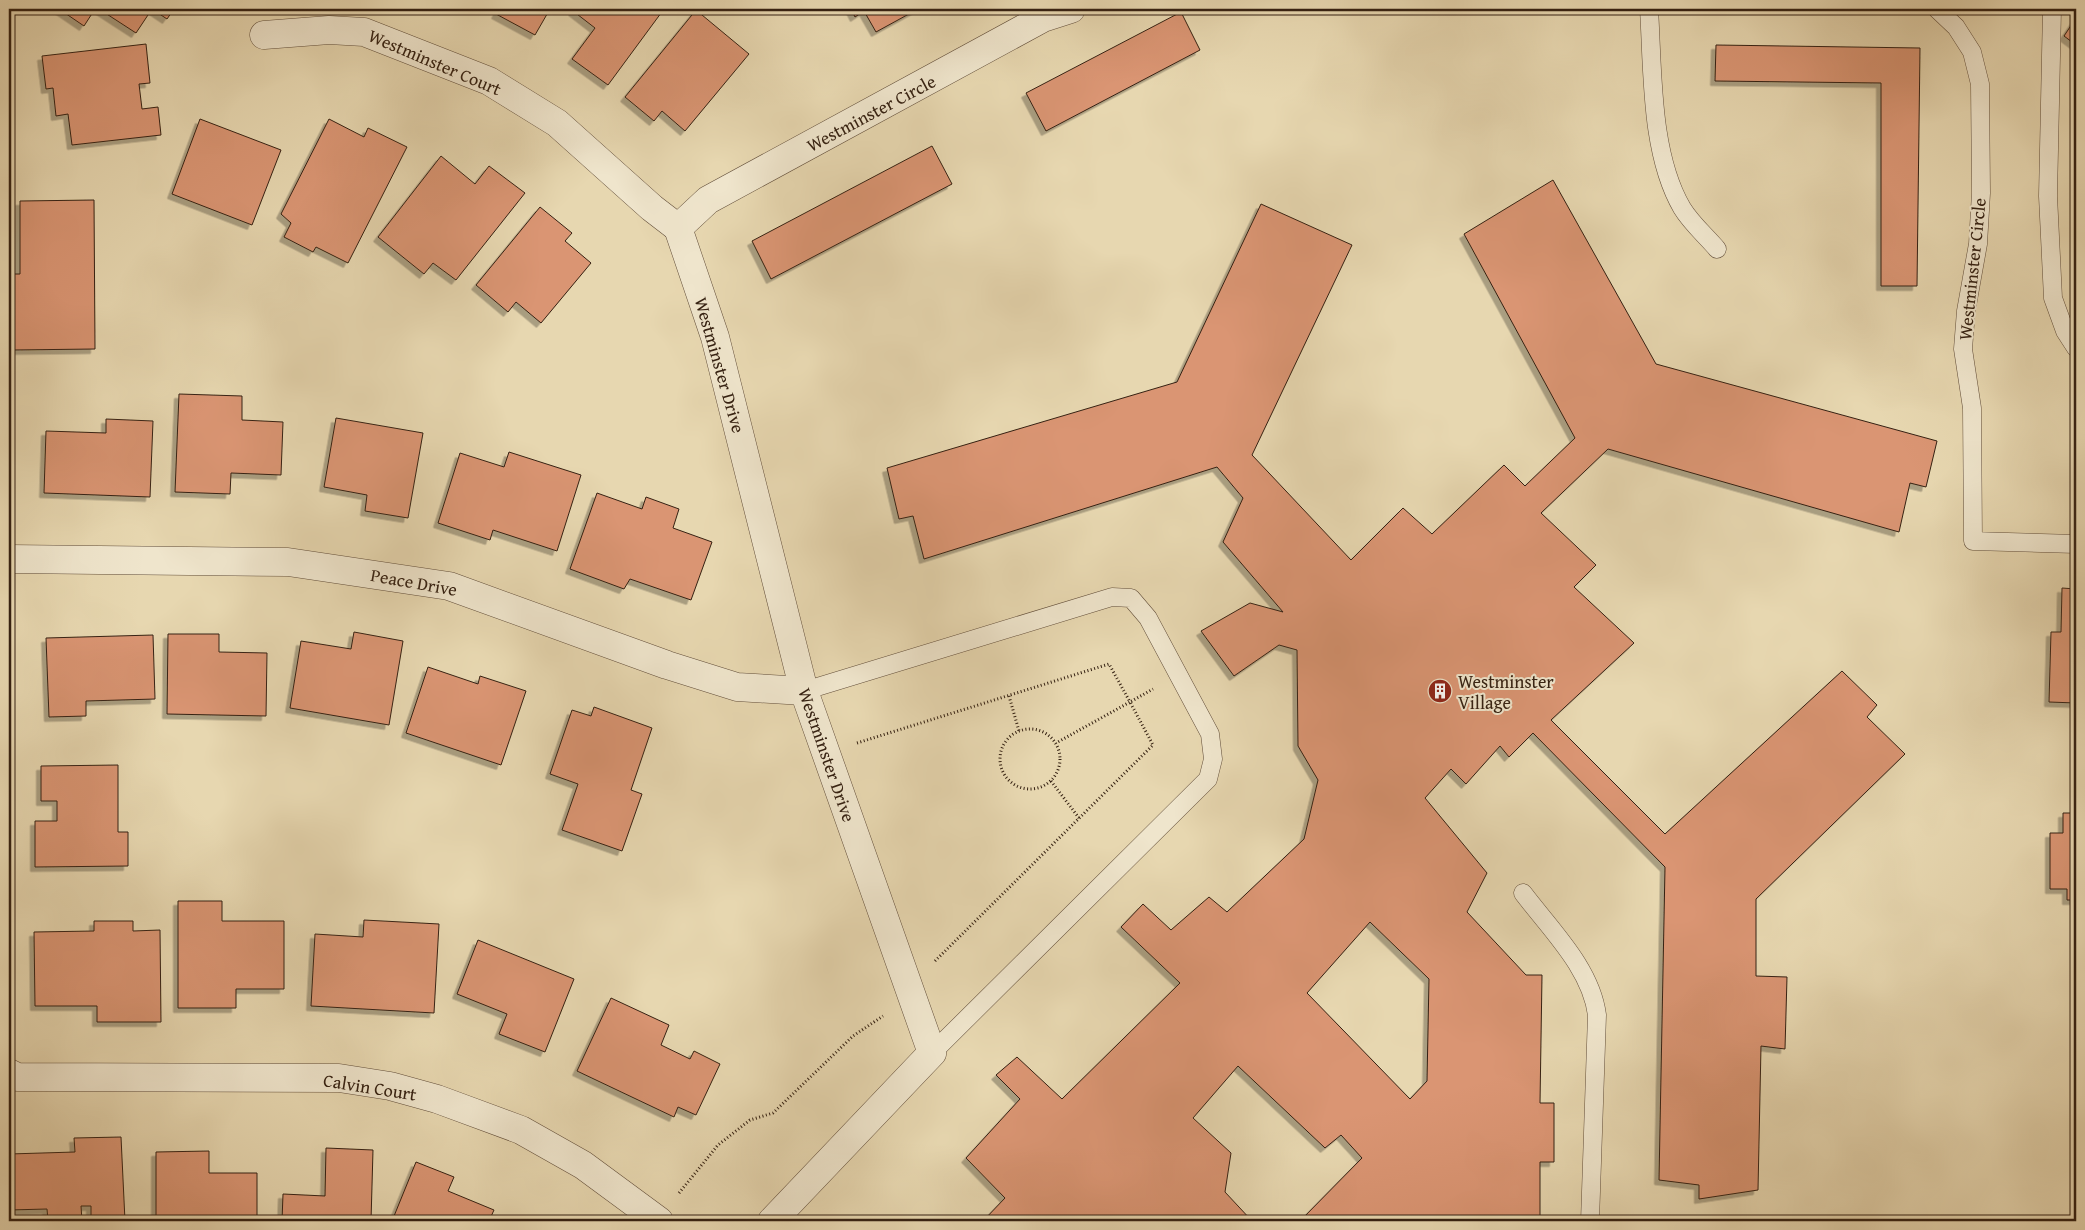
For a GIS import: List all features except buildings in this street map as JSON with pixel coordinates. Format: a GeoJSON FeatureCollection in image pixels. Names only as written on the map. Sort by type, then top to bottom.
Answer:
{"type":"FeatureCollection","features":[{"type":"Feature","properties":{"kind":"street","name":"Westminster Circle"},"geometry":{"type":"LineString","coordinates":[[678,228],[708,200],[1041,13],[1071,9]]}},
{"type":"Feature","properties":{"kind":"street","name":"Westminster Court"},"geometry":{"type":"LineString","coordinates":[[264,35],[329,30],[364,32],[490,81],[557,123],[652,208],[678,228]]}},
{"type":"Feature","properties":{"kind":"street","name":"Westminster Drive"},"geometry":{"type":"LineString","coordinates":[[678,228],[715,336],[804,691],[932,1053]]}},
{"type":"Feature","properties":{"kind":"street","name":"Peace Drive"},"geometry":{"type":"LineString","coordinates":[[9,559],[288,562],[449,586],[668,665],[737,687],[804,691]]}},
{"type":"Feature","properties":{"kind":"street"},"geometry":{"type":"LineString","coordinates":[[772,1221],[932,1053]]}},
{"type":"Feature","properties":{"kind":"street","name":"Calvin Court"},"geometry":{"type":"LineString","coordinates":[[13,1075],[339,1078],[390,1086],[437,1099],[521,1130],[584,1165],[658,1221]]}},
{"type":"Feature","properties":{"kind":"lane"},"geometry":{"type":"LineString","coordinates":[[1649,9],[1655,106],[1666,171],[1682,209],[1717,249]]}},
{"type":"Feature","properties":{"kind":"lane","name":"Westminster Circle"},"geometry":{"type":"LineString","coordinates":[[1937,9],[1956,27],[1972,52],[1980,84],[1981,193],[1978,244],[1966,311],[1963,349],[1972,408],[1973,542],[2076,544]]}},
{"type":"Feature","properties":{"kind":"lane"},"geometry":{"type":"LineString","coordinates":[[2052,9],[2048,196],[2053,298],[2065,331],[2076,348]]}},
{"type":"Feature","properties":{"kind":"lane"},"geometry":{"type":"LineString","coordinates":[[804,691],[1112,597],[1131,598],[1148,618],[1210,734],[1213,759],[1208,778],[932,1053]]}},
{"type":"Feature","properties":{"kind":"lane"},"geometry":{"type":"LineString","coordinates":[[1523,893],[1559,940],[1587,981],[1595,997],[1597,1015],[1590,1221]]}},
{"type":"Feature","properties":{"kind":"path"},"geometry":{"type":"LineString","coordinates":[[854,744],[1110,664],[1153,744],[936,962],[929,956]]}},
{"type":"Feature","properties":{"kind":"path"},"geometry":{"type":"LineString","coordinates":[[1056,743],[1160,685]]}},
{"type":"Feature","properties":{"kind":"path"},"geometry":{"type":"LineString","coordinates":[[1008,696],[1019,731]]}},
{"type":"Feature","properties":{"kind":"path"},"geometry":{"type":"LineString","coordinates":[[1032,728],[1041,730],[1056,743],[1060,763],[1057,773],[1050,781],[1032,790],[1021,788],[1005,776],[1000,767],[1001,748],[1006,740],[1019,731],[1032,728]]}},
{"type":"Feature","properties":{"kind":"path"},"geometry":{"type":"LineString","coordinates":[[1050,781],[1079,818]]}},
{"type":"Feature","properties":{"kind":"path"},"geometry":{"type":"LineString","coordinates":[[679,1194],[718,1145],[750,1120],[773,1113],[853,1036],[886,1015]]}},
{"type":"Feature","properties":{"kind":"place","name":"Westminster Village"},"geometry":{"type":"Point","coordinates":[1440,691]}}]}
